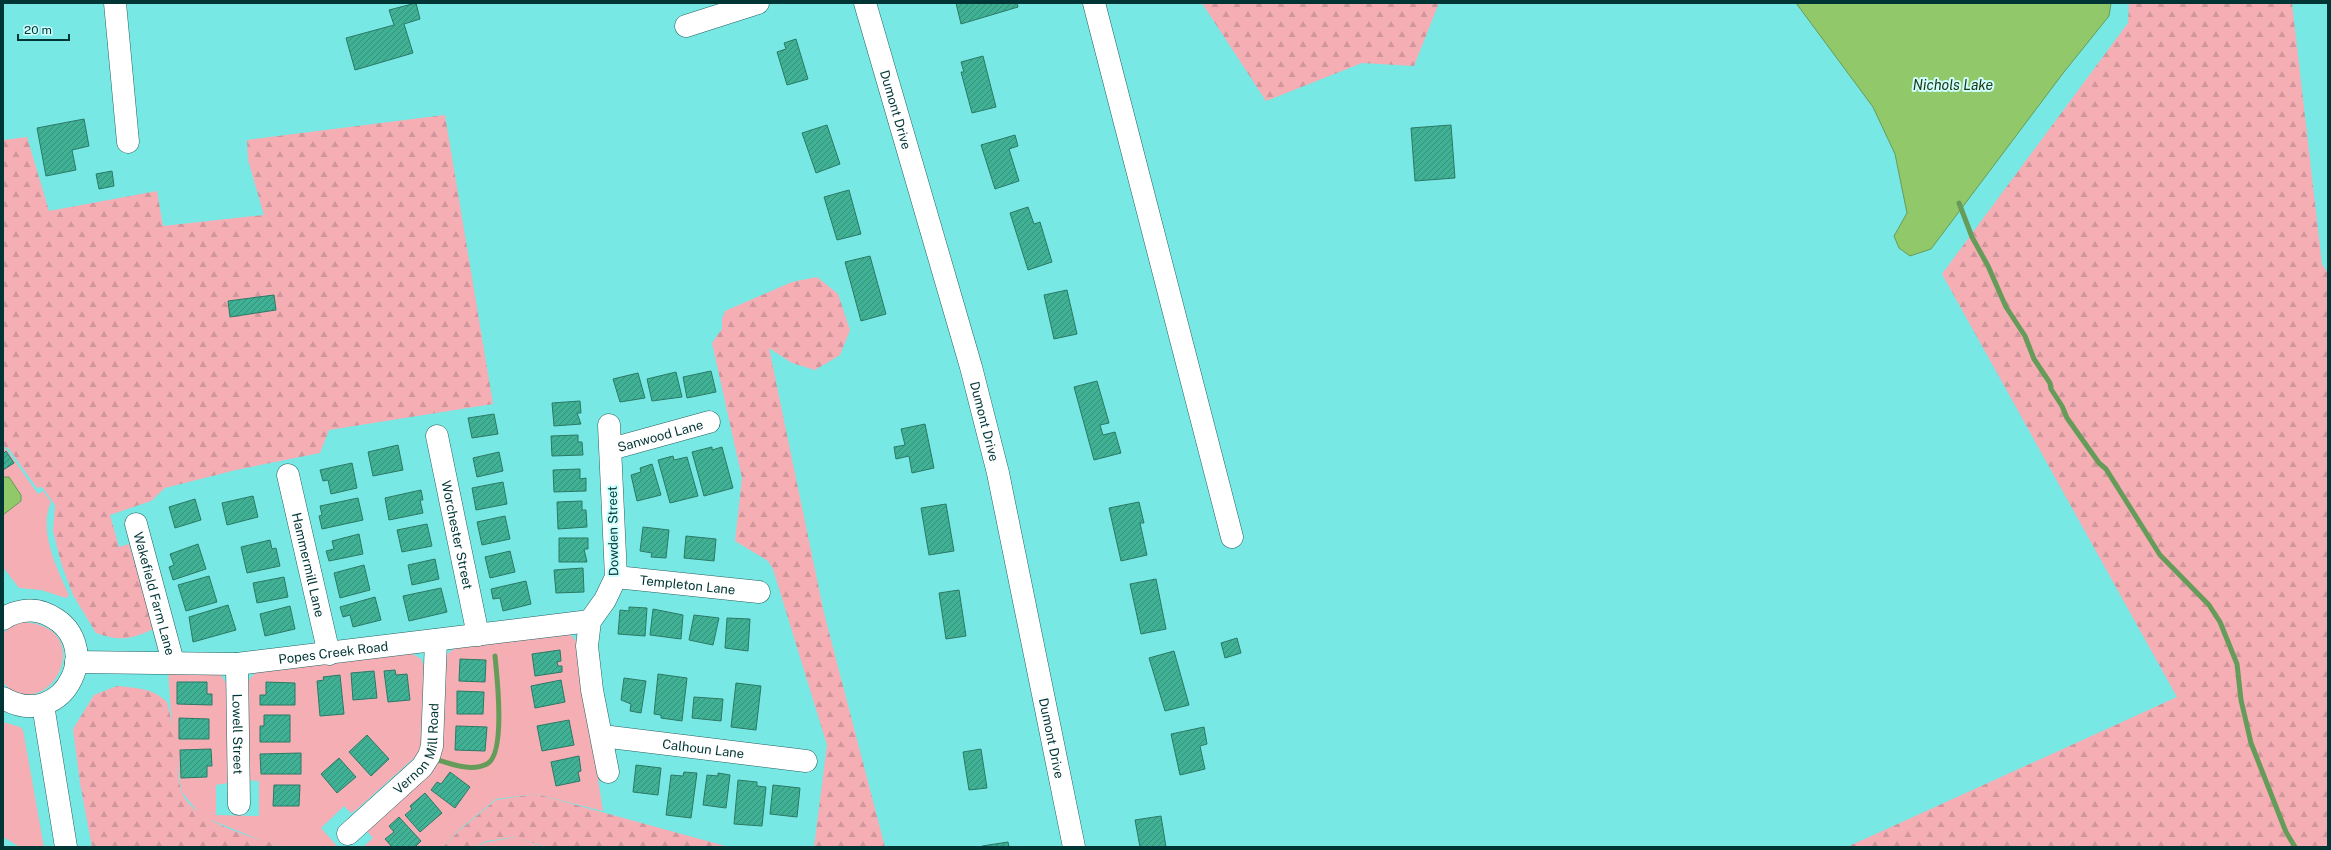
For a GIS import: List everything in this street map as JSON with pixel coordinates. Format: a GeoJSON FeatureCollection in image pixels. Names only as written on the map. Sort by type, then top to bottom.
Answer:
{"type":"FeatureCollection","features":[{"type":"Feature","properties":{"kind":"street"},"geometry":{"type":"LineString","coordinates":[[115,3],[128,142]]}},
{"type":"Feature","properties":{"kind":"street"},"geometry":{"type":"LineString","coordinates":[[686,26],[758,3]]}},
{"type":"Feature","properties":{"kind":"street","name":"Dumont Drive"},"geometry":{"type":"LineString","coordinates":[[865,3],[971,368],[998,473],[1074,847]]}},
{"type":"Feature","properties":{"kind":"street"},"geometry":{"type":"LineString","coordinates":[[1094,3],[1232,537]]}},
{"type":"Feature","properties":{"kind":"street","name":"Sanwood Lane"},"geometry":{"type":"LineString","coordinates":[[611,449],[709,422]]}},
{"type":"Feature","properties":{"kind":"street","name":"Dowden Street"},"geometry":{"type":"LineString","coordinates":[[608,772],[592,690],[587,646],[590,621],[605,600],[616,577],[609,425]]}},
{"type":"Feature","properties":{"kind":"street","name":"Worchester Street"},"geometry":{"type":"LineString","coordinates":[[437,436],[478,635]]}},
{"type":"Feature","properties":{"kind":"street","name":"Hammermill Lane"},"geometry":{"type":"LineString","coordinates":[[288,475],[329,654]]}},
{"type":"Feature","properties":{"kind":"street","name":"Wakefield Farm Lane"},"geometry":{"type":"LineString","coordinates":[[136,524],[173,662]]}},
{"type":"Feature","properties":{"kind":"street","name":"Templeton Lane"},"geometry":{"type":"LineString","coordinates":[[616,577],[759,592]]}},
{"type":"Feature","properties":{"kind":"street"},"geometry":{"type":"LineString","coordinates":[[3,698],[12,704],[27,706],[43,704],[62,693],[70,684],[74,674],[76,662],[73,640],[68,630],[55,619],[40,612],[28,611],[4,615]]}},
{"type":"Feature","properties":{"kind":"street","name":"Popes Creek Road"},"geometry":{"type":"LineString","coordinates":[[76,662],[173,662],[237,664],[590,621]]}},
{"type":"Feature","properties":{"kind":"street","name":"Vernon Mill Road"},"geometry":{"type":"LineString","coordinates":[[348,834],[422,767],[429,756],[432,746],[436,640]]}},
{"type":"Feature","properties":{"kind":"street","name":"Lowell Street"},"geometry":{"type":"LineString","coordinates":[[237,664],[239,804]]}},
{"type":"Feature","properties":{"kind":"street"},"geometry":{"type":"LineString","coordinates":[[43,704],[66,847]]}},
{"type":"Feature","properties":{"kind":"street","name":"Calhoun Lane"},"geometry":{"type":"LineString","coordinates":[[602,736],[806,761]]}},
{"type":"Feature","properties":{"kind":"green space"},"geometry":{"type":"Polygon","coordinates":[[[1202,3],[1439,3],[1414,66],[1362,63],[1266,101],[1202,3]]]}},
{"type":"Feature","properties":{"kind":"green space"},"geometry":{"type":"Polygon","coordinates":[[[2129,3],[2292,3],[2322,264],[2328,274],[2328,847],[1847,847],[2177,697],[1942,274],[2128,23],[2129,3]]]}},
{"type":"Feature","properties":{"kind":"green space"},"geometry":{"type":"Polygon","coordinates":[[[445,115],[493,404],[329,430],[320,453],[236,470],[165,488],[151,501],[110,515],[119,547],[129,544],[154,629],[126,638],[113,638],[96,633],[73,595],[61,563],[53,531],[55,505],[42,487],[37,488],[9,449],[3,446],[3,140],[27,137],[49,211],[157,191],[163,226],[264,215],[248,160],[247,140],[445,115]]]}},
{"type":"Feature","properties":{"kind":"green space"},"geometry":{"type":"Polygon","coordinates":[[[817,277],[838,294],[850,330],[840,355],[815,370],[792,363],[769,348],[824,613],[885,847],[814,847],[827,745],[773,569],[768,561],[735,541],[742,478],[712,343],[722,329],[722,319],[725,311],[792,282],[817,277]]]}},
{"type":"Feature","properties":{"kind":"green space"},"geometry":{"type":"Polygon","coordinates":[[[3,448],[7,450],[38,494],[43,491],[51,502],[48,513],[48,537],[55,562],[69,595],[66,598],[41,590],[19,588],[3,567],[3,448]]]}},
{"type":"Feature","properties":{"kind":"green space"},"geometry":{"type":"Polygon","coordinates":[[[24,622],[47,628],[60,640],[63,656],[59,672],[50,685],[36,693],[20,694],[3,683],[3,633],[13,625],[24,622]]]}},
{"type":"Feature","properties":{"kind":"green space"},"geometry":{"type":"Polygon","coordinates":[[[567,633],[573,637],[577,643],[603,811],[536,794],[496,799],[461,828],[443,847],[363,847],[373,838],[367,831],[411,788],[445,656],[455,648],[567,633]]]}},
{"type":"Feature","properties":{"kind":"green space"},"geometry":{"type":"Polygon","coordinates":[[[411,653],[421,659],[424,667],[421,747],[415,757],[356,810],[351,813],[344,806],[321,828],[338,847],[287,847],[263,841],[201,816],[182,792],[173,745],[168,670],[220,674],[227,684],[228,783],[216,785],[216,815],[259,816],[259,781],[246,780],[248,681],[256,672],[411,653]]]}},
{"type":"Feature","properties":{"kind":"green space"},"geometry":{"type":"Polygon","coordinates":[[[117,686],[150,691],[162,697],[167,702],[172,724],[181,790],[187,801],[197,811],[226,828],[286,847],[92,847],[80,783],[73,729],[94,695],[117,686]]]}},
{"type":"Feature","properties":{"kind":"green space"},"geometry":{"type":"Polygon","coordinates":[[[3,722],[20,727],[23,730],[44,847],[20,847],[3,837],[3,722]]]}},
{"type":"Feature","properties":{"kind":"green space"},"geometry":{"type":"Polygon","coordinates":[[[536,794],[729,847],[546,847],[516,837],[486,841],[476,847],[443,847],[461,829],[496,800],[536,794]]]}},
{"type":"Feature","properties":{"kind":"green space"},"geometry":{"type":"Polygon","coordinates":[[[517,837],[544,847],[477,847],[486,842],[517,837]]]}},
{"type":"Feature","properties":{"kind":"water","name":"Nichols Lake"},"geometry":{"type":"Polygon","coordinates":[[[1796,3],[2111,3],[2109,16],[2064,72],[1931,249],[1910,256],[1899,248],[1894,236],[1907,213],[1895,154],[1873,107],[1796,3]]]}},
{"type":"Feature","properties":{"kind":"water"},"geometry":{"type":"Polygon","coordinates":[[[3,477],[9,477],[21,495],[21,501],[3,515],[3,477]]]}},
{"type":"Feature","properties":{"kind":"building"},"geometry":{"type":"Polygon","coordinates":[[[416,3],[420,19],[404,24],[413,53],[355,70],[346,38],[394,25],[389,10],[416,3]]]}},
{"type":"Feature","properties":{"kind":"building"},"geometry":{"type":"Polygon","coordinates":[[[956,3],[1017,3],[1018,7],[961,24],[956,3]]]}},
{"type":"Feature","properties":{"kind":"building"},"geometry":{"type":"Polygon","coordinates":[[[796,39],[808,79],[787,85],[777,52],[786,49],[784,43],[796,39]]]}},
{"type":"Feature","properties":{"kind":"building"},"geometry":{"type":"Polygon","coordinates":[[[983,56],[996,107],[972,113],[961,72],[964,72],[961,62],[983,56]]]}},
{"type":"Feature","properties":{"kind":"building"},"geometry":{"type":"Polygon","coordinates":[[[84,119],[89,146],[72,150],[76,170],[46,176],[37,128],[84,119]]]}},
{"type":"Feature","properties":{"kind":"building"},"geometry":{"type":"Polygon","coordinates":[[[827,125],[840,164],[816,173],[802,133],[827,125]]]}},
{"type":"Feature","properties":{"kind":"building"},"geometry":{"type":"Polygon","coordinates":[[[1451,125],[1455,178],[1415,181],[1411,128],[1451,125]]]}},
{"type":"Feature","properties":{"kind":"building"},"geometry":{"type":"Polygon","coordinates":[[[1015,135],[1018,146],[1009,149],[1019,181],[995,189],[981,145],[1015,135]]]}},
{"type":"Feature","properties":{"kind":"building"},"geometry":{"type":"Polygon","coordinates":[[[112,171],[114,186],[99,189],[96,174],[112,171]]]}},
{"type":"Feature","properties":{"kind":"building"},"geometry":{"type":"Polygon","coordinates":[[[849,190],[861,234],[837,240],[824,197],[849,190]]]}},
{"type":"Feature","properties":{"kind":"building"},"geometry":{"type":"Polygon","coordinates":[[[1028,207],[1034,224],[1040,222],[1052,262],[1028,270],[1010,213],[1028,207]]]}},
{"type":"Feature","properties":{"kind":"building"},"geometry":{"type":"Polygon","coordinates":[[[870,256],[886,314],[861,321],[845,262],[870,256]]]}},
{"type":"Feature","properties":{"kind":"building"},"geometry":{"type":"Polygon","coordinates":[[[1067,290],[1077,334],[1054,339],[1044,295],[1067,290]]]}},
{"type":"Feature","properties":{"kind":"building"},"geometry":{"type":"Polygon","coordinates":[[[274,295],[276,310],[230,317],[228,301],[274,295]]]}},
{"type":"Feature","properties":{"kind":"building"},"geometry":{"type":"Polygon","coordinates":[[[711,371],[716,392],[687,398],[683,377],[711,371]]]}},
{"type":"Feature","properties":{"kind":"building"},"geometry":{"type":"Polygon","coordinates":[[[676,372],[682,397],[652,401],[647,379],[676,372]]]}},
{"type":"Feature","properties":{"kind":"building"},"geometry":{"type":"Polygon","coordinates":[[[638,373],[645,398],[620,402],[613,379],[638,373]]]}},
{"type":"Feature","properties":{"kind":"building"},"geometry":{"type":"Polygon","coordinates":[[[1097,381],[1109,423],[1100,425],[1103,435],[1115,432],[1121,453],[1094,460],[1074,387],[1097,381]]]}},
{"type":"Feature","properties":{"kind":"building"},"geometry":{"type":"Polygon","coordinates":[[[580,401],[581,413],[577,413],[581,424],[554,426],[552,403],[580,401]]]}},
{"type":"Feature","properties":{"kind":"building"},"geometry":{"type":"Polygon","coordinates":[[[494,414],[498,434],[472,438],[468,418],[494,414]]]}},
{"type":"Feature","properties":{"kind":"building"},"geometry":{"type":"Polygon","coordinates":[[[925,424],[934,468],[912,473],[909,456],[896,459],[894,447],[905,445],[901,429],[925,424]]]}},
{"type":"Feature","properties":{"kind":"building"},"geometry":{"type":"Polygon","coordinates":[[[578,435],[578,442],[582,442],[583,455],[552,456],[551,436],[578,435]]]}},
{"type":"Feature","properties":{"kind":"building"},"geometry":{"type":"Polygon","coordinates":[[[398,445],[403,470],[373,476],[368,452],[398,445]]]}},
{"type":"Feature","properties":{"kind":"building"},"geometry":{"type":"Polygon","coordinates":[[[712,447],[712,450],[722,447],[733,488],[704,496],[692,452],[712,447]]]}},
{"type":"Feature","properties":{"kind":"building"},"geometry":{"type":"Polygon","coordinates":[[[6,451],[14,463],[3,470],[3,454],[6,451]]]}},
{"type":"Feature","properties":{"kind":"building"},"geometry":{"type":"Polygon","coordinates":[[[499,452],[503,471],[477,477],[473,458],[499,452]]]}},
{"type":"Feature","properties":{"kind":"building"},"geometry":{"type":"Polygon","coordinates":[[[673,456],[674,460],[687,457],[698,496],[670,503],[658,460],[673,456]]]}},
{"type":"Feature","properties":{"kind":"building"},"geometry":{"type":"Polygon","coordinates":[[[352,463],[357,488],[331,494],[328,480],[323,481],[320,470],[352,463]]]}},
{"type":"Feature","properties":{"kind":"building"},"geometry":{"type":"Polygon","coordinates":[[[652,464],[661,495],[637,501],[631,475],[641,472],[640,468],[652,464]]]}},
{"type":"Feature","properties":{"kind":"building"},"geometry":{"type":"Polygon","coordinates":[[[580,469],[580,479],[586,478],[586,491],[554,492],[553,470],[580,469]]]}},
{"type":"Feature","properties":{"kind":"building"},"geometry":{"type":"Polygon","coordinates":[[[503,482],[507,504],[476,510],[472,488],[503,482]]]}},
{"type":"Feature","properties":{"kind":"building"},"geometry":{"type":"Polygon","coordinates":[[[421,490],[423,500],[420,500],[423,513],[389,520],[385,498],[421,490]]]}},
{"type":"Feature","properties":{"kind":"building"},"geometry":{"type":"Polygon","coordinates":[[[253,496],[258,517],[227,525],[222,503],[253,496]]]}},
{"type":"Feature","properties":{"kind":"building"},"geometry":{"type":"Polygon","coordinates":[[[358,498],[363,520],[322,529],[319,516],[322,515],[320,506],[358,498]]]}},
{"type":"Feature","properties":{"kind":"building"},"geometry":{"type":"Polygon","coordinates":[[[195,499],[201,520],[175,528],[169,507],[195,499]]]}},
{"type":"Feature","properties":{"kind":"building"},"geometry":{"type":"Polygon","coordinates":[[[582,501],[582,510],[586,510],[587,527],[558,529],[557,502],[582,501]]]}},
{"type":"Feature","properties":{"kind":"building"},"geometry":{"type":"Polygon","coordinates":[[[1139,502],[1144,523],[1140,523],[1147,555],[1121,561],[1109,508],[1139,502]]]}},
{"type":"Feature","properties":{"kind":"building"},"geometry":{"type":"Polygon","coordinates":[[[946,504],[954,551],[929,555],[921,508],[946,504]]]}},
{"type":"Feature","properties":{"kind":"building"},"geometry":{"type":"Polygon","coordinates":[[[505,516],[510,539],[482,545],[477,522],[505,516]]]}},
{"type":"Feature","properties":{"kind":"building"},"geometry":{"type":"Polygon","coordinates":[[[427,524],[432,546],[402,552],[397,530],[427,524]]]}},
{"type":"Feature","properties":{"kind":"building"},"geometry":{"type":"Polygon","coordinates":[[[643,527],[669,530],[666,558],[651,557],[652,553],[640,551],[643,527]]]}},
{"type":"Feature","properties":{"kind":"building"},"geometry":{"type":"Polygon","coordinates":[[[359,534],[363,554],[329,561],[326,551],[334,549],[332,541],[359,534]]]}},
{"type":"Feature","properties":{"kind":"building"},"geometry":{"type":"Polygon","coordinates":[[[686,536],[716,539],[714,561],[684,558],[686,536]]]}},
{"type":"Feature","properties":{"kind":"building"},"geometry":{"type":"Polygon","coordinates":[[[559,538],[588,538],[588,549],[584,549],[587,562],[559,562],[559,538]]]}},
{"type":"Feature","properties":{"kind":"building"},"geometry":{"type":"Polygon","coordinates":[[[270,540],[272,549],[276,548],[280,566],[247,573],[241,547],[270,540]]]}},
{"type":"Feature","properties":{"kind":"building"},"geometry":{"type":"Polygon","coordinates":[[[198,544],[206,569],[173,580],[169,567],[174,565],[170,554],[198,544]]]}},
{"type":"Feature","properties":{"kind":"building"},"geometry":{"type":"Polygon","coordinates":[[[510,551],[515,572],[490,578],[485,557],[510,551]]]}},
{"type":"Feature","properties":{"kind":"building"},"geometry":{"type":"Polygon","coordinates":[[[435,559],[439,579],[412,585],[408,565],[435,559]]]}},
{"type":"Feature","properties":{"kind":"building"},"geometry":{"type":"Polygon","coordinates":[[[364,565],[370,590],[340,598],[334,573],[364,565]]]}},
{"type":"Feature","properties":{"kind":"building"},"geometry":{"type":"Polygon","coordinates":[[[583,568],[584,592],[556,593],[554,570],[583,568]]]}},
{"type":"Feature","properties":{"kind":"building"},"geometry":{"type":"Polygon","coordinates":[[[209,576],[217,602],[186,611],[178,585],[209,576]]]}},
{"type":"Feature","properties":{"kind":"building"},"geometry":{"type":"Polygon","coordinates":[[[284,577],[288,597],[257,603],[253,583],[284,577]]]}},
{"type":"Feature","properties":{"kind":"building"},"geometry":{"type":"Polygon","coordinates":[[[1156,579],[1166,629],[1141,634],[1130,584],[1156,579]]]}},
{"type":"Feature","properties":{"kind":"building"},"geometry":{"type":"Polygon","coordinates":[[[526,581],[531,604],[503,611],[500,598],[493,599],[491,589],[526,581]]]}},
{"type":"Feature","properties":{"kind":"building"},"geometry":{"type":"Polygon","coordinates":[[[441,588],[447,612],[409,621],[403,596],[441,588]]]}},
{"type":"Feature","properties":{"kind":"building"},"geometry":{"type":"Polygon","coordinates":[[[959,590],[966,636],[946,639],[939,593],[959,590]]]}},
{"type":"Feature","properties":{"kind":"building"},"geometry":{"type":"Polygon","coordinates":[[[375,597],[381,620],[353,627],[350,615],[343,617],[340,607],[375,597]]]}},
{"type":"Feature","properties":{"kind":"building"},"geometry":{"type":"Polygon","coordinates":[[[228,605],[236,630],[193,642],[189,617],[228,605]]]}},
{"type":"Feature","properties":{"kind":"building"},"geometry":{"type":"Polygon","coordinates":[[[290,606],[295,629],[265,636],[260,614],[290,606]]]}},
{"type":"Feature","properties":{"kind":"building"},"geometry":{"type":"Polygon","coordinates":[[[629,607],[647,608],[645,636],[618,634],[620,610],[629,611],[629,607]]]}},
{"type":"Feature","properties":{"kind":"building"},"geometry":{"type":"Polygon","coordinates":[[[653,609],[683,615],[681,639],[650,635],[653,609]]]}},
{"type":"Feature","properties":{"kind":"building"},"geometry":{"type":"Polygon","coordinates":[[[694,615],[719,618],[713,645],[689,640],[694,615]]]}},
{"type":"Feature","properties":{"kind":"building"},"geometry":{"type":"Polygon","coordinates":[[[727,618],[750,619],[748,651],[725,648],[727,618]]]}},
{"type":"Feature","properties":{"kind":"building"},"geometry":{"type":"Polygon","coordinates":[[[1237,638],[1241,653],[1225,658],[1221,643],[1237,638]]]}},
{"type":"Feature","properties":{"kind":"building"},"geometry":{"type":"Polygon","coordinates":[[[560,650],[561,661],[557,662],[558,666],[562,666],[562,672],[535,676],[532,654],[560,650]]]}},
{"type":"Feature","properties":{"kind":"building"},"geometry":{"type":"Polygon","coordinates":[[[1174,651],[1189,705],[1165,711],[1149,658],[1174,651]]]}},
{"type":"Feature","properties":{"kind":"building"},"geometry":{"type":"Polygon","coordinates":[[[460,659],[486,660],[485,682],[459,681],[460,659]]]}},
{"type":"Feature","properties":{"kind":"building"},"geometry":{"type":"Polygon","coordinates":[[[395,670],[396,675],[407,674],[410,700],[388,702],[384,671],[395,670]]]}},
{"type":"Feature","properties":{"kind":"building"},"geometry":{"type":"Polygon","coordinates":[[[374,671],[377,698],[353,700],[351,673],[374,671]]]}},
{"type":"Feature","properties":{"kind":"building"},"geometry":{"type":"Polygon","coordinates":[[[658,674],[687,678],[682,721],[661,718],[661,715],[654,714],[658,674]]]}},
{"type":"Feature","properties":{"kind":"building"},"geometry":{"type":"Polygon","coordinates":[[[340,675],[344,714],[320,716],[317,681],[324,680],[323,677],[340,675]]]}},
{"type":"Feature","properties":{"kind":"building"},"geometry":{"type":"Polygon","coordinates":[[[624,678],[646,681],[641,713],[630,711],[631,704],[621,700],[624,678]]]}},
{"type":"Feature","properties":{"kind":"building"},"geometry":{"type":"Polygon","coordinates":[[[561,680],[565,702],[535,708],[531,686],[561,680]]]}},
{"type":"Feature","properties":{"kind":"building"},"geometry":{"type":"Polygon","coordinates":[[[177,682],[207,682],[207,694],[212,694],[212,705],[177,704],[177,682]]]}},
{"type":"Feature","properties":{"kind":"building"},"geometry":{"type":"Polygon","coordinates":[[[266,682],[295,683],[295,705],[260,705],[260,695],[266,695],[266,682]]]}},
{"type":"Feature","properties":{"kind":"building"},"geometry":{"type":"Polygon","coordinates":[[[736,683],[761,686],[756,730],[731,727],[736,683]]]}},
{"type":"Feature","properties":{"kind":"building"},"geometry":{"type":"Polygon","coordinates":[[[457,691],[484,692],[483,714],[457,714],[457,691]]]}},
{"type":"Feature","properties":{"kind":"building"},"geometry":{"type":"Polygon","coordinates":[[[694,697],[723,699],[721,721],[692,718],[694,697]]]}},
{"type":"Feature","properties":{"kind":"building"},"geometry":{"type":"Polygon","coordinates":[[[264,715],[290,715],[290,742],[260,742],[260,726],[264,726],[264,715]]]}},
{"type":"Feature","properties":{"kind":"building"},"geometry":{"type":"Polygon","coordinates":[[[179,718],[209,719],[209,739],[179,739],[179,718]]]}},
{"type":"Feature","properties":{"kind":"building"},"geometry":{"type":"Polygon","coordinates":[[[569,720],[574,745],[542,751],[537,726],[569,720]]]}},
{"type":"Feature","properties":{"kind":"building"},"geometry":{"type":"Polygon","coordinates":[[[456,726],[487,727],[485,751],[455,750],[456,726]]]}},
{"type":"Feature","properties":{"kind":"building"},"geometry":{"type":"Polygon","coordinates":[[[1204,727],[1207,744],[1200,746],[1205,769],[1180,775],[1171,734],[1204,727]]]}},
{"type":"Feature","properties":{"kind":"building"},"geometry":{"type":"Polygon","coordinates":[[[367,735],[389,759],[371,776],[349,752],[367,735]]]}},
{"type":"Feature","properties":{"kind":"building"},"geometry":{"type":"Polygon","coordinates":[[[211,749],[212,766],[207,766],[207,777],[181,778],[180,750],[211,749]]]}},
{"type":"Feature","properties":{"kind":"building"},"geometry":{"type":"Polygon","coordinates":[[[981,749],[987,788],[969,790],[963,752],[981,749]]]}},
{"type":"Feature","properties":{"kind":"building"},"geometry":{"type":"Polygon","coordinates":[[[301,753],[301,774],[261,774],[260,754],[301,753]]]}},
{"type":"Feature","properties":{"kind":"building"},"geometry":{"type":"Polygon","coordinates":[[[579,756],[581,771],[578,772],[580,781],[556,786],[551,762],[579,756]]]}},
{"type":"Feature","properties":{"kind":"building"},"geometry":{"type":"Polygon","coordinates":[[[339,758],[356,777],[337,793],[321,774],[339,758]]]}},
{"type":"Feature","properties":{"kind":"building"},"geometry":{"type":"Polygon","coordinates":[[[636,765],[661,768],[658,795],[633,792],[636,765]]]}},
{"type":"Feature","properties":{"kind":"building"},"geometry":{"type":"Polygon","coordinates":[[[450,772],[470,787],[455,808],[431,790],[437,782],[441,784],[450,772]]]}},
{"type":"Feature","properties":{"kind":"building"},"geometry":{"type":"Polygon","coordinates":[[[684,772],[697,773],[691,818],[666,815],[671,775],[683,776],[684,772]]]}},
{"type":"Feature","properties":{"kind":"building"},"geometry":{"type":"Polygon","coordinates":[[[718,773],[730,775],[726,808],[703,805],[707,775],[718,776],[718,773]]]}},
{"type":"Feature","properties":{"kind":"building"},"geometry":{"type":"Polygon","coordinates":[[[738,780],[757,782],[757,786],[766,787],[762,826],[734,824],[738,780]]]}},
{"type":"Feature","properties":{"kind":"building"},"geometry":{"type":"Polygon","coordinates":[[[274,785],[300,785],[299,806],[273,806],[274,785]]]}},
{"type":"Feature","properties":{"kind":"building"},"geometry":{"type":"Polygon","coordinates":[[[773,785],[800,788],[797,817],[770,814],[773,785]]]}},
{"type":"Feature","properties":{"kind":"building"},"geometry":{"type":"Polygon","coordinates":[[[425,793],[442,813],[420,832],[405,815],[412,809],[410,806],[425,793]]]}},
{"type":"Feature","properties":{"kind":"building"},"geometry":{"type":"Polygon","coordinates":[[[1161,816],[1166,847],[1140,847],[1135,820],[1161,816]]]}},
{"type":"Feature","properties":{"kind":"building"},"geometry":{"type":"Polygon","coordinates":[[[399,817],[421,841],[415,847],[392,847],[385,839],[394,832],[389,826],[399,817]]]}},
{"type":"Feature","properties":{"kind":"building"},"geometry":{"type":"Polygon","coordinates":[[[1008,842],[1009,847],[982,847],[982,846],[1008,842]]]}},
{"type":"Feature","properties":{"kind":"waterway"},"geometry":{"type":"LineString","coordinates":[[1959,203],[1972,237],[1988,266],[2006,307],[2025,336],[2034,359],[2050,383],[2051,389],[2062,406],[2067,418],[2099,463],[2106,469],[2160,555],[2209,605],[2220,622],[2237,664],[2241,700],[2251,743],[2286,832],[2295,847]]}},
{"type":"Feature","properties":{"kind":"waterway"},"geometry":{"type":"LineString","coordinates":[[435,759],[461,766],[474,767],[487,764],[493,757],[497,746],[499,714],[495,656]]}}]}
